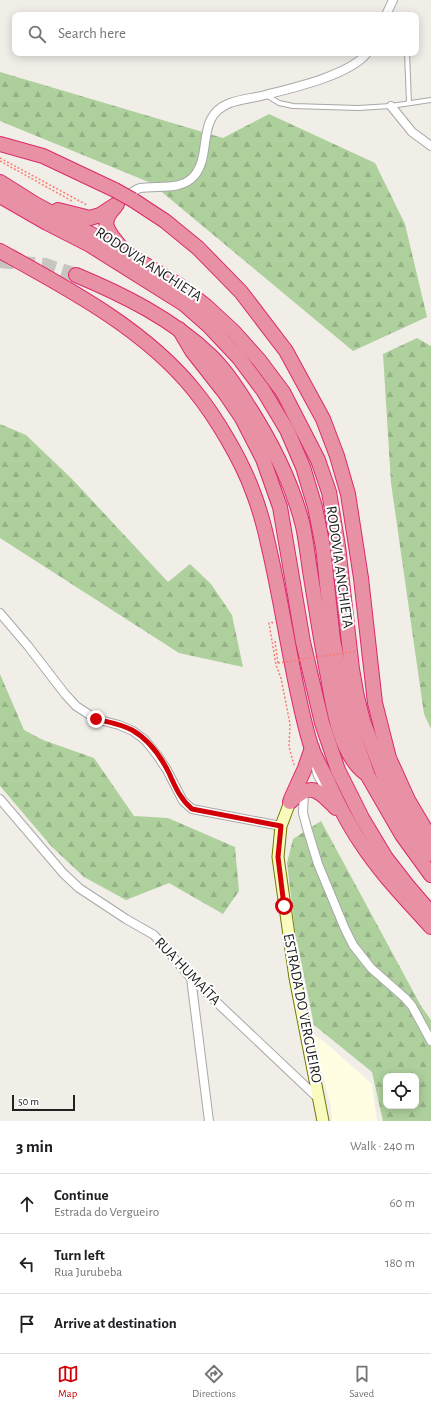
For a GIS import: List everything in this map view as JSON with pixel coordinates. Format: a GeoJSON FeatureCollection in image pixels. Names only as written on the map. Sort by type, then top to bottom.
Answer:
{"type":"FeatureCollection","features":[{"type":"Feature","properties":{"kind":"highway"},"geometry":{"type":"LineString","coordinates":[[6,146],[43,156],[115,190],[165,221],[198,248],[241,292],[286,350],[323,419],[348,494],[361,578],[375,703],[389,758],[408,800],[431,839]]}},
{"type":"Feature","properties":{"kind":"highway","name":"RODOVIA ANCHIETA"},"geometry":{"type":"LineString","coordinates":[[0,182],[35,204],[126,253],[179,285],[206,306],[244,343],[283,392],[318,460],[329,492],[338,546],[352,669],[363,721],[386,782],[398,806],[411,828],[431,854]]}},
{"type":"Feature","properties":{"kind":"highway","name":"RODOVIA ANCHIETA"},"geometry":{"type":"LineString","coordinates":[[0,196],[47,223],[90,245],[184,304],[209,326],[239,358],[263,390],[287,430],[303,467],[315,507],[323,547],[333,640],[352,730],[368,776],[402,835],[431,875]]}},
{"type":"Feature","properties":{"kind":"highway"},"geometry":{"type":"LineString","coordinates":[[35,204],[90,218],[100,215],[117,204]]}},
{"type":"Feature","properties":{"kind":"highway"},"geometry":{"type":"LineString","coordinates":[[117,204],[109,213],[106,222],[110,232],[126,253]]}},
{"type":"Feature","properties":{"kind":"highway"},"geometry":{"type":"LineString","coordinates":[[0,251],[94,305],[137,335],[171,365],[194,390],[216,423],[238,458],[253,492],[264,528],[276,579],[287,643],[302,713],[312,748],[344,816],[361,844],[389,881],[431,927]]}},
{"type":"Feature","properties":{"kind":"highway"},"geometry":{"type":"LineString","coordinates":[[76,275],[135,302],[179,329],[210,355],[225,372],[261,426],[280,461],[303,526],[324,656],[331,693],[341,732],[352,758],[368,776]]}},
{"type":"Feature","properties":{"kind":"highway"},"geometry":{"type":"LineString","coordinates":[[179,329],[189,346],[242,418],[263,459],[280,507],[303,642],[322,723],[338,770],[362,818],[386,858],[431,913]]}},
{"type":"Feature","properties":{"kind":"highway"},"geometry":{"type":"LineString","coordinates":[[290,802],[301,786],[312,748]]}},
{"type":"Feature","properties":{"kind":"highway"},"geometry":{"type":"LineString","coordinates":[[301,786],[321,793],[344,816]]}},
{"type":"Feature","properties":{"kind":"street"},"geometry":{"type":"LineString","coordinates":[[387,12],[393,0]]}},
{"type":"Feature","properties":{"kind":"street"},"geometry":{"type":"LineString","coordinates":[[117,204],[136,190],[177,186],[189,182],[201,165],[208,125],[219,109],[229,103],[266,95],[331,75],[352,65],[364,56]]}},
{"type":"Feature","properties":{"kind":"street"},"geometry":{"type":"LineString","coordinates":[[391,106],[409,129],[431,145]]}},
{"type":"Feature","properties":{"kind":"street"},"geometry":{"type":"LineString","coordinates":[[0,613],[76,706],[96,719],[119,725],[133,731],[145,740],[157,754],[167,770],[183,801],[192,809],[281,826]]}},
{"type":"Feature","properties":{"kind":"street"},"geometry":{"type":"LineString","coordinates":[[301,786],[304,813],[318,864],[353,945],[371,968],[412,1006],[431,1041]]}},
{"type":"Feature","properties":{"kind":"street","name":"RUA HUMAÍTA"},"geometry":{"type":"LineString","coordinates":[[0,799],[63,873],[85,892],[126,919],[154,935],[192,978],[320,1101]]}},
{"type":"Feature","properties":{"kind":"street","name":"ESTRADA DO VERGUEIRO"},"geometry":{"type":"LineString","coordinates":[[290,802],[281,826],[278,857],[295,978],[323,1121]]}},
{"type":"Feature","properties":{"kind":"street"},"geometry":{"type":"LineString","coordinates":[[192,978],[209,1121]]}},
{"type":"Feature","properties":{"kind":"lane"},"geometry":{"type":"LineString","coordinates":[[407,56],[409,103]]}},
{"type":"Feature","properties":{"kind":"lane"},"geometry":{"type":"LineString","coordinates":[[266,95],[279,103],[293,106],[358,108],[391,106],[431,100]]}},
{"type":"Feature","properties":{"kind":"path"},"geometry":{"type":"LineString","coordinates":[[0,158],[88,206]]}},
{"type":"Feature","properties":{"kind":"path"},"geometry":{"type":"LineString","coordinates":[[0,161],[53,190]]}},
{"type":"Feature","properties":{"kind":"path"},"geometry":{"type":"LineString","coordinates":[[273,626],[272,622],[269,623],[276,665],[281,678],[290,724],[289,747],[301,786]]}},
{"type":"Feature","properties":{"kind":"path"},"geometry":{"type":"LineString","coordinates":[[275,640],[278,663],[356,651]]}},
{"type":"Feature","properties":{"kind":"shaded area"},"geometry":{"type":"Polygon","coordinates":[[[312,1034],[320,1038],[372,1084],[377,1121],[332,1121],[331,1107],[312,1034]]]}},
{"type":"Feature","properties":{"kind":"green space"},"geometry":{"type":"Polygon","coordinates":[[[0,72],[223,138],[269,114],[375,163],[405,224],[427,317],[353,351],[151,183],[0,121],[0,72]]]}},
{"type":"Feature","properties":{"kind":"green space"},"geometry":{"type":"Polygon","coordinates":[[[417,338],[431,346],[431,729],[424,714],[391,483],[383,354],[417,338]]]}},
{"type":"Feature","properties":{"kind":"green space"},"geometry":{"type":"Polygon","coordinates":[[[0,424],[26,435],[72,479],[168,582],[190,564],[211,584],[232,615],[243,667],[179,653],[0,538],[0,424]]]}},
{"type":"Feature","properties":{"kind":"green space"},"geometry":{"type":"Polygon","coordinates":[[[0,674],[24,730],[43,740],[94,758],[134,816],[168,818],[235,847],[239,891],[223,914],[169,883],[126,900],[84,877],[52,847],[0,786],[0,674]]]}},
{"type":"Feature","properties":{"kind":"green space"},"geometry":{"type":"Polygon","coordinates":[[[321,821],[421,1006],[431,1020],[431,1121],[383,1121],[372,1072],[314,1025],[295,931],[287,863],[293,839],[321,821]]]}},
{"type":"Feature","properties":{"kind":"tunnel"},"geometry":{"type":"LineString","coordinates":[[0,261],[45,265],[76,275]]}},
{"type":"Feature","properties":{"kind":"route"},"geometry":{"type":"LineString","coordinates":[[96,719],[119,725],[133,731],[145,740],[157,754],[167,770],[183,801],[192,809],[281,826],[278,857],[284,906]]}}]}
